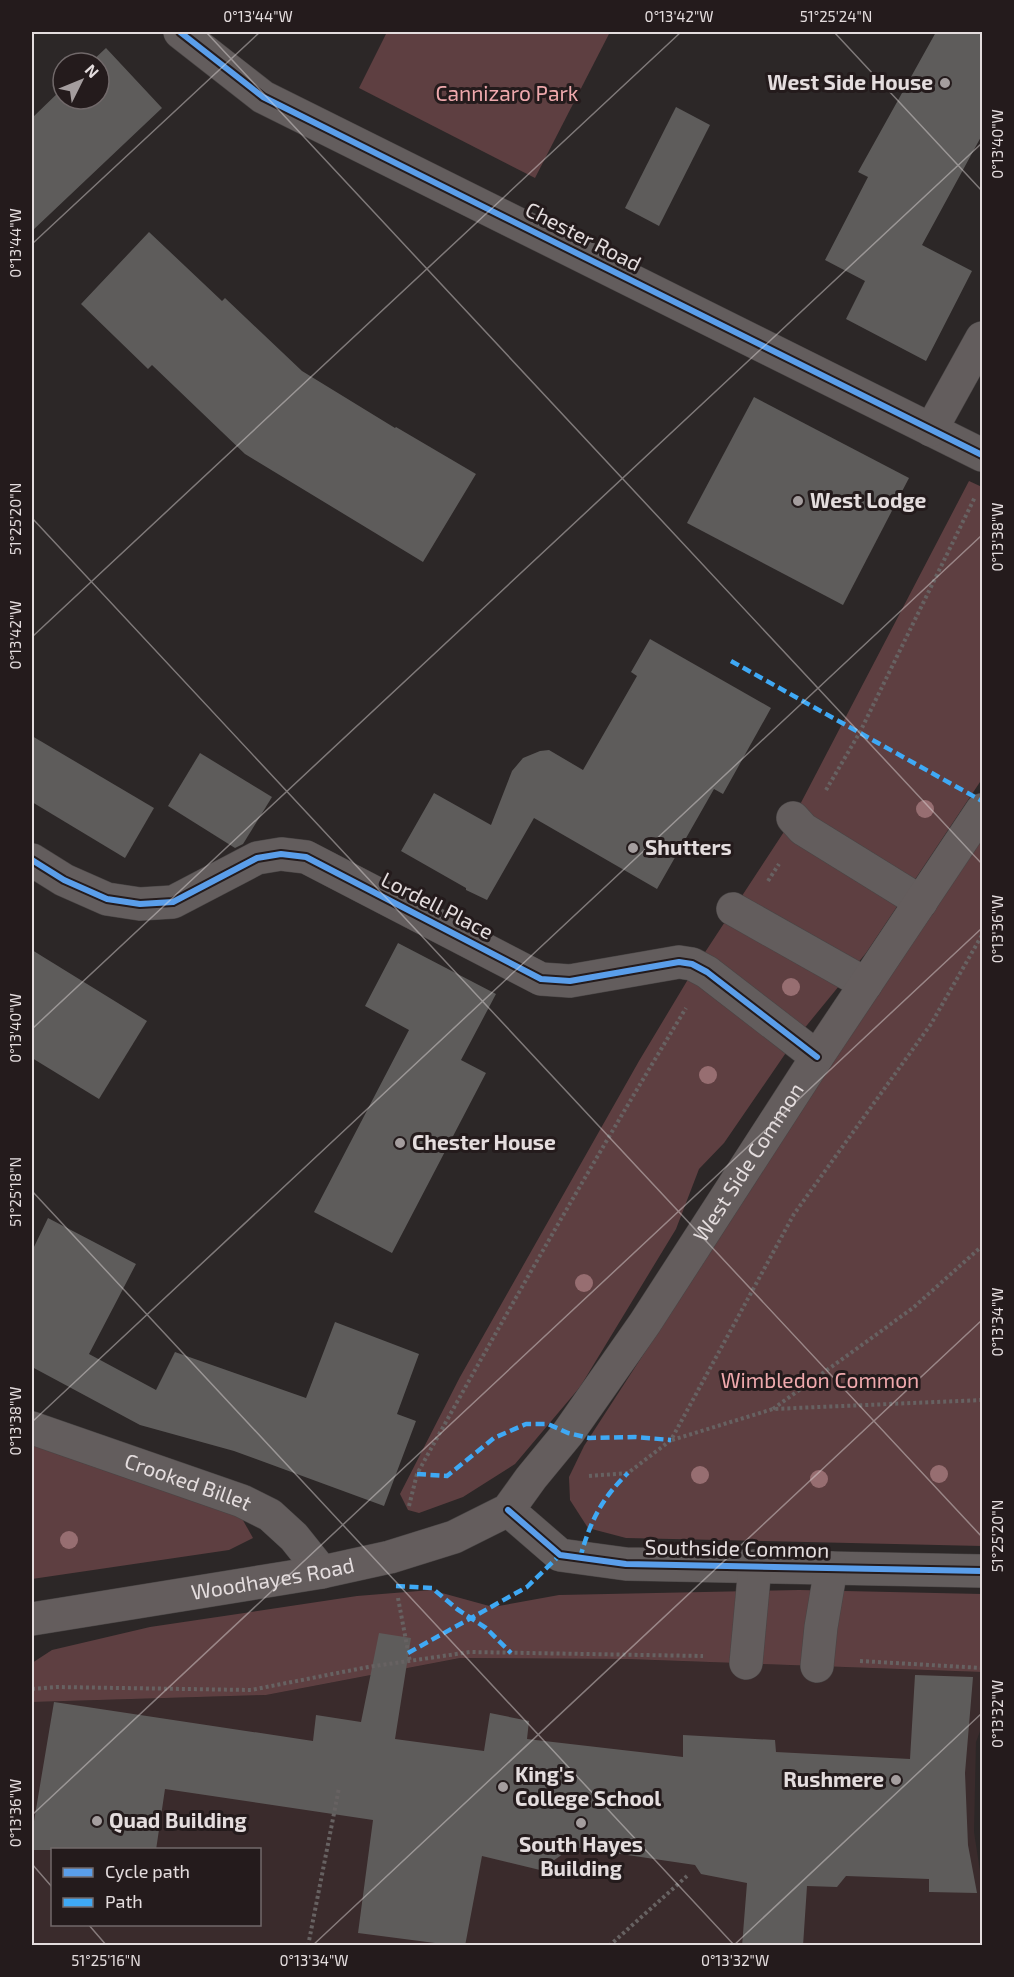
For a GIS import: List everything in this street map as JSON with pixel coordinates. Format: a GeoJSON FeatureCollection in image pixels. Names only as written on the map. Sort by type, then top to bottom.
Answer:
{"type":"FeatureCollection","features":[{"type":"Feature","properties":{"kind":"main road","name":"West Side Common"},"geometry":{"type":"LineString","coordinates":[[508,1510],[568,1433],[645,1323],[817,1057],[982,810]]}},
{"type":"Feature","properties":{"kind":"main road","name":"Woodhayes Road"},"geometry":{"type":"LineString","coordinates":[[32,1619],[322,1572],[390,1557],[454,1537],[508,1510]]}},
{"type":"Feature","properties":{"kind":"street","name":"Chester Road"},"geometry":{"type":"LineString","coordinates":[[180,32],[263,97],[982,455]]}},
{"type":"Feature","properties":{"kind":"street"},"geometry":{"type":"LineString","coordinates":[[931,430],[982,338]]}},
{"type":"Feature","properties":{"kind":"street"},"geometry":{"type":"LineString","coordinates":[[793,818],[803,829],[921,902]]}},
{"type":"Feature","properties":{"kind":"street","name":"Lordell Place"},"geometry":{"type":"LineString","coordinates":[[32,860],[64,880],[107,899],[140,904],[173,902],[257,858],[281,854],[306,857],[541,979],[570,981],[679,962],[692,964],[707,972],[817,1057]]}},
{"type":"Feature","properties":{"kind":"street"},"geometry":{"type":"LineString","coordinates":[[733,909],[866,984]]}},
{"type":"Feature","properties":{"kind":"street","name":"Crooked Billet"},"geometry":{"type":"LineString","coordinates":[[32,1428],[242,1501],[270,1515],[294,1537],[322,1572]]}},
{"type":"Feature","properties":{"kind":"street","name":"Southside Common"},"geometry":{"type":"LineString","coordinates":[[508,1510],[560,1555],[626,1564],[982,1571]]}},
{"type":"Feature","properties":{"kind":"street"},"geometry":{"type":"LineString","coordinates":[[747,1660],[755,1566]]}},
{"type":"Feature","properties":{"kind":"street"},"geometry":{"type":"LineString","coordinates":[[818,1662],[820,1627],[831,1568]]}},
{"type":"Feature","properties":{"kind":"path"},"geometry":{"type":"LineString","coordinates":[[671,1440],[794,1214],[931,1024],[982,935]]}},
{"type":"Feature","properties":{"kind":"path"},"geometry":{"type":"LineString","coordinates":[[772,1409],[913,1308],[982,1246]]}},
{"type":"Feature","properties":{"kind":"path"},"geometry":{"type":"LineString","coordinates":[[531,1478],[628,1473],[671,1440],[772,1409],[982,1400]]}},
{"type":"Feature","properties":{"kind":"path"},"geometry":{"type":"LineString","coordinates":[[396,1591],[410,1662]]}},
{"type":"Feature","properties":{"kind":"path"},"geometry":{"type":"LineString","coordinates":[[32,1689],[56,1687],[251,1690],[368,1666],[470,1652],[747,1660]]}},
{"type":"Feature","properties":{"kind":"path"},"geometry":{"type":"LineString","coordinates":[[818,1662],[982,1668]]}},
{"type":"Feature","properties":{"kind":"path"},"geometry":{"type":"LineString","coordinates":[[308,1946],[339,1788]]}},
{"type":"Feature","properties":{"kind":"path"},"geometry":{"type":"LineString","coordinates":[[609,1946],[687,1876]]}},
{"type":"Feature","properties":{"kind":"shaded area","name":"King's College School"},"geometry":{"type":"Polygon","coordinates":[[[460,1658],[627,1659],[982,1672],[982,1726],[976,1742],[974,1832],[982,1884],[982,1945],[32,1945],[32,1702],[266,1695],[460,1658]]]}},
{"type":"Feature","properties":{"kind":"green space","name":"Cannizaro Park"},"geometry":{"type":"Polygon","coordinates":[[[387,32],[610,32],[535,178],[359,88],[387,32]]]}},
{"type":"Feature","properties":{"kind":"green space"},"geometry":{"type":"Polygon","coordinates":[[[969,481],[982,487],[982,779],[866,953],[794,1041],[724,1143],[699,1169],[676,1229],[580,1387],[515,1464],[463,1497],[419,1513],[408,1510],[400,1494],[460,1377],[639,1061],[696,966],[793,818],[969,481]]]}},
{"type":"Feature","properties":{"kind":"green space","name":"Wimbledon Common"},"geometry":{"type":"Polygon","coordinates":[[[982,832],[982,1546],[626,1538],[588,1528],[570,1500],[569,1477],[584,1446],[982,832]]]}},
{"type":"Feature","properties":{"kind":"green space"},"geometry":{"type":"Polygon","coordinates":[[[32,1440],[240,1515],[253,1538],[229,1550],[32,1579],[32,1440]]]}},
{"type":"Feature","properties":{"kind":"green space"},"geometry":{"type":"Polygon","coordinates":[[[431,1590],[493,1607],[559,1595],[799,1590],[982,1594],[982,1672],[627,1659],[460,1658],[266,1695],[32,1702],[32,1663],[52,1650],[150,1627],[357,1596],[431,1590]]]}},
{"type":"Feature","properties":{"kind":"building"},"geometry":{"type":"Polygon","coordinates":[[[936,32],[982,32],[982,135],[922,245],[972,271],[926,361],[846,319],[865,281],[825,260],[868,177],[858,172],[936,32]]]}},
{"type":"Feature","properties":{"kind":"building"},"geometry":{"type":"Polygon","coordinates":[[[111,53],[162,108],[32,231],[32,118],[51,100],[51,111],[111,111],[111,53]]]}},
{"type":"Feature","properties":{"kind":"building"},"geometry":{"type":"Polygon","coordinates":[[[676,107],[710,125],[659,226],[625,208],[676,107]]]}},
{"type":"Feature","properties":{"kind":"building"},"geometry":{"type":"Polygon","coordinates":[[[149,232],[222,301],[225,298],[302,371],[476,474],[423,562],[245,454],[152,365],[148,369],[81,304],[149,232]]]}},
{"type":"Feature","properties":{"kind":"building","name":"West Lodge"},"geometry":{"type":"Polygon","coordinates":[[[754,397],[909,478],[843,605],[687,523],[754,397]]]}},
{"type":"Feature","properties":{"kind":"building"},"geometry":{"type":"Polygon","coordinates":[[[650,639],[771,708],[723,794],[714,789],[657,889],[534,818],[487,900],[401,851],[434,793],[491,825],[512,771],[523,758],[549,750],[583,770],[637,676],[631,672],[650,639]]]}},
{"type":"Feature","properties":{"kind":"building"},"geometry":{"type":"Polygon","coordinates":[[[32,736],[154,808],[125,858],[32,802],[32,736]]]}},
{"type":"Feature","properties":{"kind":"building"},"geometry":{"type":"Polygon","coordinates":[[[200,753],[272,797],[243,844],[235,848],[168,806],[200,753]]]}},
{"type":"Feature","properties":{"kind":"building","name":"Chester House"},"geometry":{"type":"Polygon","coordinates":[[[398,943],[496,994],[461,1060],[486,1073],[392,1253],[314,1212],[409,1030],[365,1006],[398,943]]]}},
{"type":"Feature","properties":{"kind":"building"},"geometry":{"type":"Polygon","coordinates":[[[32,950],[147,1021],[99,1099],[32,1058],[32,950]]]}},
{"type":"Feature","properties":{"kind":"building"},"geometry":{"type":"Polygon","coordinates":[[[48,1218],[136,1264],[89,1354],[156,1390],[175,1352],[306,1398],[335,1322],[419,1354],[397,1414],[416,1421],[384,1506],[234,1451],[140,1425],[32,1367],[32,1251],[48,1218]]]}},
{"type":"Feature","properties":{"kind":"building"},"geometry":{"type":"Polygon","coordinates":[[[379,1633],[411,1638],[395,1739],[484,1751],[490,1713],[529,1721],[527,1739],[683,1757],[683,1735],[775,1740],[776,1752],[910,1759],[915,1675],[973,1677],[965,1773],[968,1845],[977,1893],[929,1892],[929,1879],[846,1876],[837,1887],[807,1886],[803,1946],[742,1946],[747,1883],[701,1874],[695,1865],[573,1847],[540,1870],[482,1856],[465,1946],[458,1946],[358,1933],[373,1820],[165,1789],[156,1848],[32,1850],[32,1833],[54,1702],[313,1741],[316,1715],[361,1722],[379,1633]]]}},
{"type":"Feature","properties":{"kind":"marked path"},"geometry":{"type":"LineString","coordinates":[[731,661],[982,801]]}},
{"type":"Feature","properties":{"kind":"marked path"},"geometry":{"type":"LineString","coordinates":[[417,1474],[447,1476],[494,1438],[526,1424],[548,1424],[568,1433],[589,1438],[635,1437],[671,1440]]}},
{"type":"Feature","properties":{"kind":"marked path"},"geometry":{"type":"LineString","coordinates":[[580,1558],[598,1512],[611,1492],[628,1473]]}},
{"type":"Feature","properties":{"kind":"marked path"},"geometry":{"type":"LineString","coordinates":[[408,1653],[527,1587],[560,1555]]}},
{"type":"Feature","properties":{"kind":"marked path"},"geometry":{"type":"LineString","coordinates":[[396,1586],[432,1588],[457,1609],[486,1628],[511,1653]]}},
{"type":"Feature","properties":{"kind":"cycle path"},"geometry":{"type":"LineString","coordinates":[[180,32],[263,97],[982,455]]}},
{"type":"Feature","properties":{"kind":"cycle path"},"geometry":{"type":"LineString","coordinates":[[32,860],[64,880],[107,899],[140,904],[173,902],[257,858],[281,854],[306,857],[541,979],[570,981],[679,962],[692,964],[707,972],[817,1057]]}},
{"type":"Feature","properties":{"kind":"cycle path"},"geometry":{"type":"LineString","coordinates":[[508,1510],[560,1555],[626,1564],[982,1571]]}},
{"type":"Feature","properties":{"kind":"place","name":"West Side House"},"geometry":{"type":"Point","coordinates":[945,83]}},
{"type":"Feature","properties":{"kind":"place","name":"West Lodge"},"geometry":{"type":"Point","coordinates":[798,501]}},
{"type":"Feature","properties":{"kind":"place","name":"Shutters"},"geometry":{"type":"Point","coordinates":[633,848]}},
{"type":"Feature","properties":{"kind":"place","name":"Chester House"},"geometry":{"type":"Point","coordinates":[400,1143]}},
{"type":"Feature","properties":{"kind":"place","name":"Rushmere"},"geometry":{"type":"Point","coordinates":[896,1780]}},
{"type":"Feature","properties":{"kind":"place","name":"King's College School"},"geometry":{"type":"Point","coordinates":[503,1787]}},
{"type":"Feature","properties":{"kind":"place","name":"Quad Building"},"geometry":{"type":"Point","coordinates":[97,1821]}},
{"type":"Feature","properties":{"kind":"place","name":"South Hayes Building"},"geometry":{"type":"Point","coordinates":[581,1823]}}]}
